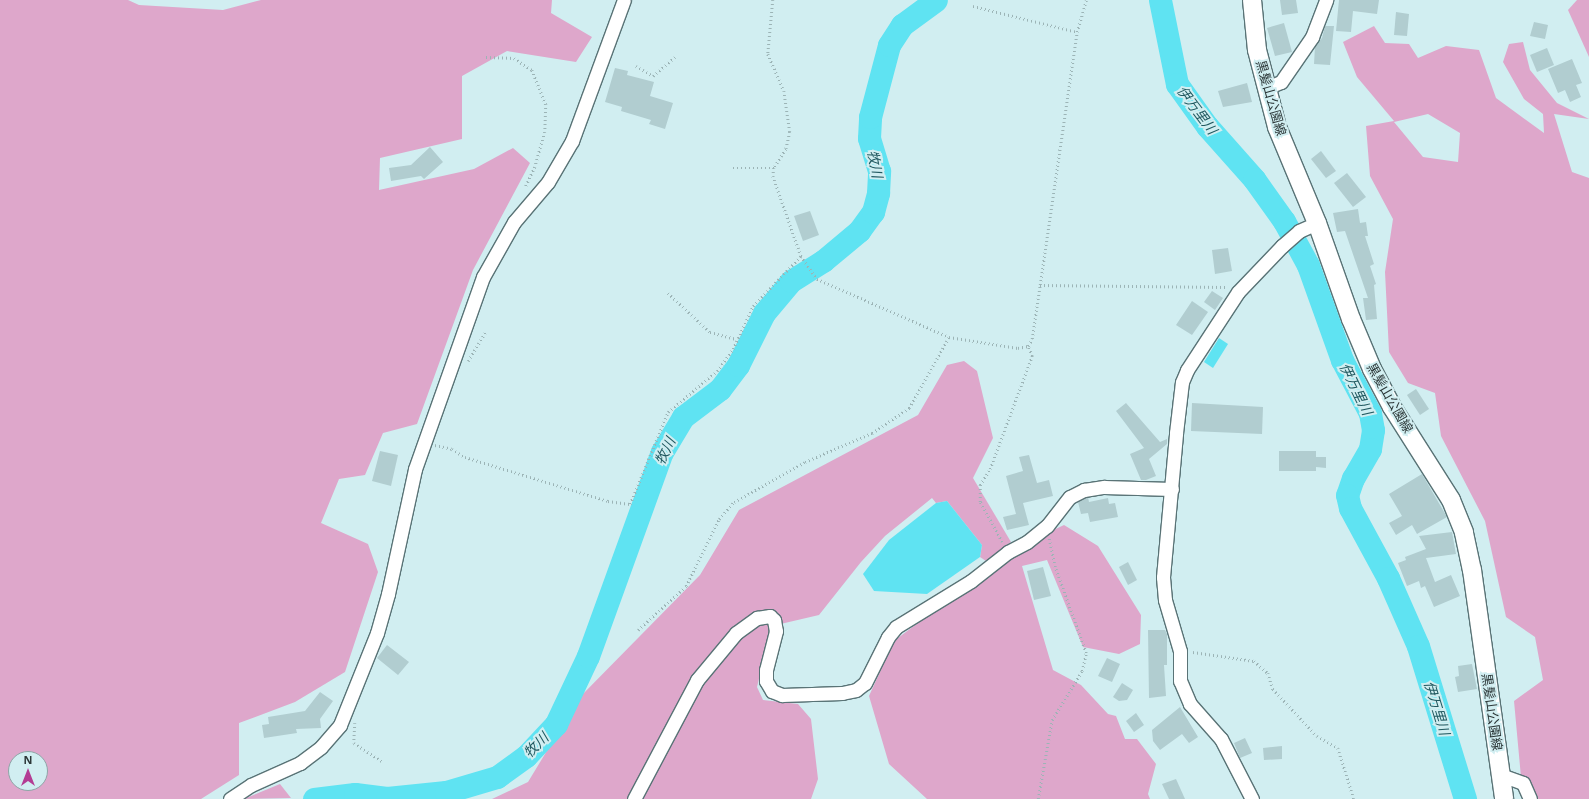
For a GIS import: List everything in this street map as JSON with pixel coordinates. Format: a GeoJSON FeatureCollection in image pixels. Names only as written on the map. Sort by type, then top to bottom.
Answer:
{"type":"FeatureCollection","features":[{"type":"Feature","properties":{"kind":"main road","name":"黒髪山公園線"},"geometry":{"type":"LineString","coordinates":[[1252,0],[1257,50],[1277,127],[1317,223],[1372,370],[1392,407],[1451,500],[1464,533],[1472,570],[1504,799]]}},
{"type":"Feature","properties":{"kind":"street"},"geometry":{"type":"LineString","coordinates":[[230,799],[252,785],[300,763],[321,747],[340,725],[351,701],[386,600],[403,516],[423,443],[483,277],[514,222],[548,182],[572,141],[624,0]]}},
{"type":"Feature","properties":{"kind":"street"},"geometry":{"type":"LineString","coordinates":[[1266,88],[1282,82],[1312,37],[1326,0]]}},
{"type":"Feature","properties":{"kind":"street"},"geometry":{"type":"LineString","coordinates":[[1252,799],[1221,739],[1190,704],[1180,681],[1180,651],[1165,600],[1163,577],[1182,382],[1187,370],[1238,292],[1282,246],[1299,231],[1317,223]]}},
{"type":"Feature","properties":{"kind":"street"},"geometry":{"type":"LineString","coordinates":[[634,799],[698,680],[736,633],[757,618],[770,616],[774,620],[776,631],[766,670],[766,681],[772,691],[782,695],[842,693],[856,690],[865,684],[888,637],[896,626],[971,581],[1008,552],[1027,542],[1047,526],[1070,497],[1084,490],[1104,487],[1172,489]]}},
{"type":"Feature","properties":{"kind":"street"},"geometry":{"type":"LineString","coordinates":[[1501,775],[1523,783],[1530,799]]}},
{"type":"Feature","properties":{"kind":"path"},"geometry":{"type":"LineString","coordinates":[[773,0],[768,54],[784,90],[790,132],[786,149],[774,168],[773,176],[800,256],[817,279],[949,337],[1018,348],[1028,346],[1032,339],[1077,32],[1086,0]]}},
{"type":"Feature","properties":{"kind":"path"},"geometry":{"type":"LineString","coordinates":[[973,6],[1077,32]]}},
{"type":"Feature","properties":{"kind":"path"},"geometry":{"type":"LineString","coordinates":[[486,56],[514,58],[532,70],[546,104],[545,132],[535,167],[522,195]]}},
{"type":"Feature","properties":{"kind":"path"},"geometry":{"type":"LineString","coordinates":[[636,66],[653,76],[675,57]]}},
{"type":"Feature","properties":{"kind":"path"},"geometry":{"type":"LineString","coordinates":[[733,168],[774,168]]}},
{"type":"Feature","properties":{"kind":"path"},"geometry":{"type":"LineString","coordinates":[[423,443],[452,448],[465,457],[608,501],[630,504],[668,412],[717,371],[737,339],[753,306],[800,256]]}},
{"type":"Feature","properties":{"kind":"path"},"geometry":{"type":"LineString","coordinates":[[1040,285],[1219,285],[1238,292]]}},
{"type":"Feature","properties":{"kind":"path"},"geometry":{"type":"LineString","coordinates":[[668,293],[710,332],[737,339]]}},
{"type":"Feature","properties":{"kind":"path"},"geometry":{"type":"LineString","coordinates":[[638,630],[686,586],[719,519],[734,502],[805,462],[872,433],[909,408],[949,337]]}},
{"type":"Feature","properties":{"kind":"path"},"geometry":{"type":"LineString","coordinates":[[1008,552],[980,502],[980,485],[990,469],[1032,356],[1028,346]]}},
{"type":"Feature","properties":{"kind":"path"},"geometry":{"type":"LineString","coordinates":[[1038,799],[1052,720],[1082,671],[1086,653],[1055,567],[1047,526]]}},
{"type":"Feature","properties":{"kind":"path"},"geometry":{"type":"LineString","coordinates":[[1180,651],[1254,660],[1268,673],[1273,689],[1317,736],[1338,748],[1354,799]]}},
{"type":"Feature","properties":{"kind":"path"},"geometry":{"type":"LineString","coordinates":[[351,701],[356,706],[354,743],[382,761]]}},
{"type":"Feature","properties":{"kind":"shaded area"},"geometry":{"type":"Polygon","coordinates":[[[0,0],[128,0],[139,5],[223,10],[261,0],[552,0],[551,13],[592,37],[576,62],[507,51],[462,76],[462,139],[380,158],[379,190],[474,169],[513,148],[530,163],[473,270],[417,424],[383,433],[365,475],[339,479],[321,523],[368,544],[378,572],[345,672],[295,702],[239,723],[239,775],[201,799],[0,799],[0,0]]]}},
{"type":"Feature","properties":{"kind":"shaded area"},"geometry":{"type":"Polygon","coordinates":[[[1577,0],[1589,0],[1589,57],[1568,10],[1577,0]]]}},
{"type":"Feature","properties":{"kind":"shaded area"},"geometry":{"type":"Polygon","coordinates":[[[1374,26],[1385,43],[1409,44],[1418,58],[1446,46],[1479,50],[1496,98],[1544,133],[1543,114],[1524,99],[1503,62],[1509,44],[1523,42],[1530,70],[1557,103],[1589,119],[1554,114],[1572,172],[1589,178],[1589,799],[1523,799],[1514,701],[1543,680],[1535,637],[1506,617],[1485,521],[1441,436],[1435,393],[1408,383],[1389,352],[1385,272],[1393,219],[1370,176],[1366,126],[1394,121],[1357,77],[1343,42],[1374,26]],[[1428,114],[1394,122],[1423,157],[1458,162],[1460,133],[1428,114]]]}},
{"type":"Feature","properties":{"kind":"shaded area"},"geometry":{"type":"Polygon","coordinates":[[[964,361],[977,371],[993,438],[973,478],[1011,542],[986,561],[980,557],[982,545],[947,501],[936,503],[932,498],[885,536],[861,562],[819,615],[772,626],[757,687],[763,700],[798,704],[811,719],[818,779],[811,799],[492,799],[528,782],[579,698],[700,575],[739,510],[918,415],[947,365],[964,361]]]}},
{"type":"Feature","properties":{"kind":"shaded area"},"geometry":{"type":"Polygon","coordinates":[[[1064,525],[1098,546],[1141,615],[1140,644],[1119,654],[1083,647],[1047,560],[1022,566],[1053,670],[1081,685],[1108,714],[1116,716],[1125,739],[1137,739],[1156,764],[1148,794],[1150,799],[927,799],[889,764],[869,696],[894,641],[1020,546],[1064,525]]]}},
{"type":"Feature","properties":{"kind":"shaded area"},"geometry":{"type":"Polygon","coordinates":[[[280,784],[291,798],[245,799],[246,798],[280,784]]]}},
{"type":"Feature","properties":{"kind":"water"},"geometry":{"type":"Polygon","coordinates":[[[1219,338],[1228,344],[1213,368],[1204,362],[1219,338]]]}},
{"type":"Feature","properties":{"kind":"water"},"geometry":{"type":"Polygon","coordinates":[[[947,501],[982,545],[980,557],[927,594],[874,591],[863,574],[889,540],[936,503],[947,501]]]}},
{"type":"Feature","properties":{"kind":"building"},"geometry":{"type":"Polygon","coordinates":[[[1280,0],[1296,0],[1298,13],[1282,15],[1280,0]]]}},
{"type":"Feature","properties":{"kind":"building"},"geometry":{"type":"Polygon","coordinates":[[[1339,0],[1379,0],[1377,14],[1353,11],[1351,32],[1336,31],[1339,0]]]}},
{"type":"Feature","properties":{"kind":"building"},"geometry":{"type":"Polygon","coordinates":[[[1396,12],[1409,14],[1407,36],[1394,35],[1396,12]]]}},
{"type":"Feature","properties":{"kind":"building"},"geometry":{"type":"Polygon","coordinates":[[[1534,22],[1548,25],[1545,39],[1530,36],[1534,22]]]}},
{"type":"Feature","properties":{"kind":"building"},"geometry":{"type":"Polygon","coordinates":[[[1284,23],[1292,52],[1275,56],[1267,28],[1284,23]]]}},
{"type":"Feature","properties":{"kind":"building"},"geometry":{"type":"Polygon","coordinates":[[[1325,26],[1334,26],[1330,65],[1314,64],[1315,46],[1322,38],[1325,26]]]}},
{"type":"Feature","properties":{"kind":"building"},"geometry":{"type":"Polygon","coordinates":[[[1547,48],[1554,65],[1537,72],[1530,55],[1547,48]]]}},
{"type":"Feature","properties":{"kind":"building"},"geometry":{"type":"Polygon","coordinates":[[[1572,59],[1582,83],[1576,85],[1581,97],[1570,102],[1565,90],[1558,93],[1548,69],[1572,59]]]}},
{"type":"Feature","properties":{"kind":"building"},"geometry":{"type":"Polygon","coordinates":[[[615,68],[628,71],[627,75],[654,82],[650,96],[673,103],[665,129],[649,124],[651,120],[621,111],[622,107],[605,102],[615,68]]]}},
{"type":"Feature","properties":{"kind":"building"},"geometry":{"type":"Polygon","coordinates":[[[1247,83],[1252,102],[1223,107],[1218,91],[1247,83]]]}},
{"type":"Feature","properties":{"kind":"building"},"geometry":{"type":"Polygon","coordinates":[[[430,147],[443,162],[424,179],[421,176],[391,181],[389,168],[411,165],[430,147]]]}},
{"type":"Feature","properties":{"kind":"building"},"geometry":{"type":"Polygon","coordinates":[[[1321,151],[1336,171],[1326,178],[1311,159],[1321,151]]]}},
{"type":"Feature","properties":{"kind":"building"},"geometry":{"type":"Polygon","coordinates":[[[1347,173],[1366,197],[1353,207],[1334,183],[1347,173]]]}},
{"type":"Feature","properties":{"kind":"building"},"geometry":{"type":"Polygon","coordinates":[[[1358,209],[1360,223],[1366,222],[1368,236],[1365,236],[1374,264],[1370,266],[1376,284],[1374,285],[1377,319],[1366,320],[1363,298],[1368,298],[1345,231],[1337,232],[1333,213],[1358,209]]]}},
{"type":"Feature","properties":{"kind":"building"},"geometry":{"type":"Polygon","coordinates":[[[810,211],[819,235],[803,241],[794,216],[810,211]]]}},
{"type":"Feature","properties":{"kind":"building"},"geometry":{"type":"Polygon","coordinates":[[[1228,248],[1232,271],[1215,274],[1212,250],[1228,248]]]}},
{"type":"Feature","properties":{"kind":"building"},"geometry":{"type":"Polygon","coordinates":[[[1212,291],[1223,298],[1215,310],[1204,302],[1212,291]]]}},
{"type":"Feature","properties":{"kind":"building"},"geometry":{"type":"Polygon","coordinates":[[[1192,301],[1208,312],[1192,335],[1176,325],[1192,301]]]}},
{"type":"Feature","properties":{"kind":"building"},"geometry":{"type":"Polygon","coordinates":[[[1416,389],[1429,409],[1420,415],[1407,395],[1416,389]]]}},
{"type":"Feature","properties":{"kind":"building"},"geometry":{"type":"Polygon","coordinates":[[[1126,403],[1160,442],[1167,439],[1167,444],[1149,459],[1156,476],[1146,480],[1141,480],[1130,454],[1144,448],[1116,411],[1126,403]]]}},
{"type":"Feature","properties":{"kind":"building"},"geometry":{"type":"Polygon","coordinates":[[[1192,403],[1263,407],[1262,434],[1191,431],[1192,403]]]}},
{"type":"Feature","properties":{"kind":"building"},"geometry":{"type":"Polygon","coordinates":[[[380,451],[398,455],[391,486],[372,481],[380,451]]]}},
{"type":"Feature","properties":{"kind":"building"},"geometry":{"type":"Polygon","coordinates":[[[1279,451],[1316,451],[1316,457],[1326,457],[1326,468],[1316,467],[1316,471],[1279,471],[1279,451]]]}},
{"type":"Feature","properties":{"kind":"building"},"geometry":{"type":"Polygon","coordinates":[[[1029,455],[1037,483],[1049,480],[1053,496],[1023,503],[1029,525],[1007,530],[1003,517],[1016,514],[1006,476],[1023,471],[1019,457],[1029,455]]]}},
{"type":"Feature","properties":{"kind":"building"},"geometry":{"type":"Polygon","coordinates":[[[1422,474],[1447,517],[1417,534],[1412,525],[1396,535],[1389,523],[1402,516],[1389,494],[1422,474]]]}},
{"type":"Feature","properties":{"kind":"building"},"geometry":{"type":"Polygon","coordinates":[[[1088,497],[1089,502],[1108,498],[1109,504],[1115,503],[1118,517],[1090,522],[1088,513],[1081,514],[1078,502],[1088,497]]]}},
{"type":"Feature","properties":{"kind":"building"},"geometry":{"type":"Polygon","coordinates":[[[1452,532],[1456,554],[1426,558],[1435,582],[1451,575],[1460,596],[1434,607],[1425,586],[1421,588],[1419,581],[1407,586],[1398,563],[1406,560],[1405,557],[1426,549],[1419,536],[1452,532]]]}},
{"type":"Feature","properties":{"kind":"building"},"geometry":{"type":"Polygon","coordinates":[[[1128,562],[1137,580],[1128,585],[1119,567],[1128,562]]]}},
{"type":"Feature","properties":{"kind":"building"},"geometry":{"type":"Polygon","coordinates":[[[1043,567],[1051,596],[1034,600],[1027,571],[1043,567]]]}},
{"type":"Feature","properties":{"kind":"building"},"geometry":{"type":"Polygon","coordinates":[[[1148,630],[1165,630],[1167,634],[1167,665],[1164,665],[1166,696],[1149,698],[1148,630]]]}},
{"type":"Feature","properties":{"kind":"building"},"geometry":{"type":"Polygon","coordinates":[[[387,645],[409,662],[398,675],[377,658],[387,645]]]}},
{"type":"Feature","properties":{"kind":"building"},"geometry":{"type":"Polygon","coordinates":[[[1107,658],[1120,664],[1112,682],[1098,676],[1107,658]]]}},
{"type":"Feature","properties":{"kind":"building"},"geometry":{"type":"Polygon","coordinates":[[[1472,664],[1477,689],[1458,692],[1455,677],[1459,676],[1458,666],[1472,664]]]}},
{"type":"Feature","properties":{"kind":"building"},"geometry":{"type":"Polygon","coordinates":[[[1122,683],[1133,690],[1127,700],[1119,701],[1113,697],[1122,683]]]}},
{"type":"Feature","properties":{"kind":"building"},"geometry":{"type":"Polygon","coordinates":[[[320,692],[333,701],[320,719],[321,728],[296,729],[297,733],[264,738],[262,725],[269,724],[268,717],[305,711],[320,692]]]}},
{"type":"Feature","properties":{"kind":"building"},"geometry":{"type":"Polygon","coordinates":[[[1180,707],[1198,737],[1189,743],[1182,734],[1160,750],[1153,741],[1152,730],[1180,707]]]}},
{"type":"Feature","properties":{"kind":"building"},"geometry":{"type":"Polygon","coordinates":[[[1136,713],[1144,725],[1134,732],[1126,721],[1136,713]]]}},
{"type":"Feature","properties":{"kind":"building"},"geometry":{"type":"Polygon","coordinates":[[[1245,738],[1252,753],[1240,758],[1234,743],[1245,738]]]}},
{"type":"Feature","properties":{"kind":"building"},"geometry":{"type":"Polygon","coordinates":[[[1282,746],[1282,759],[1264,760],[1263,748],[1282,746]]]}},
{"type":"Feature","properties":{"kind":"building"},"geometry":{"type":"Polygon","coordinates":[[[1176,779],[1185,799],[1169,799],[1162,784],[1176,779]]]}},
{"type":"Feature","properties":{"kind":"waterway","name":"牧川"},"geometry":{"type":"LineString","coordinates":[[314,799],[355,794],[387,798],[446,792],[497,777],[526,756],[556,724],[588,656],[662,452],[683,417],[720,389],[738,365],[764,313],[791,281],[823,261],[859,231],[873,212],[878,193],[879,171],[869,138],[870,117],[889,45],[902,25],[936,0]]}},
{"type":"Feature","properties":{"kind":"waterway","name":"伊万里川"},"geometry":{"type":"LineString","coordinates":[[1160,0],[1177,84],[1207,126],[1254,179],[1284,221],[1308,265],[1342,360],[1370,413],[1373,430],[1370,449],[1353,478],[1347,495],[1350,508],[1388,578],[1418,646],[1465,799]]}}]}
